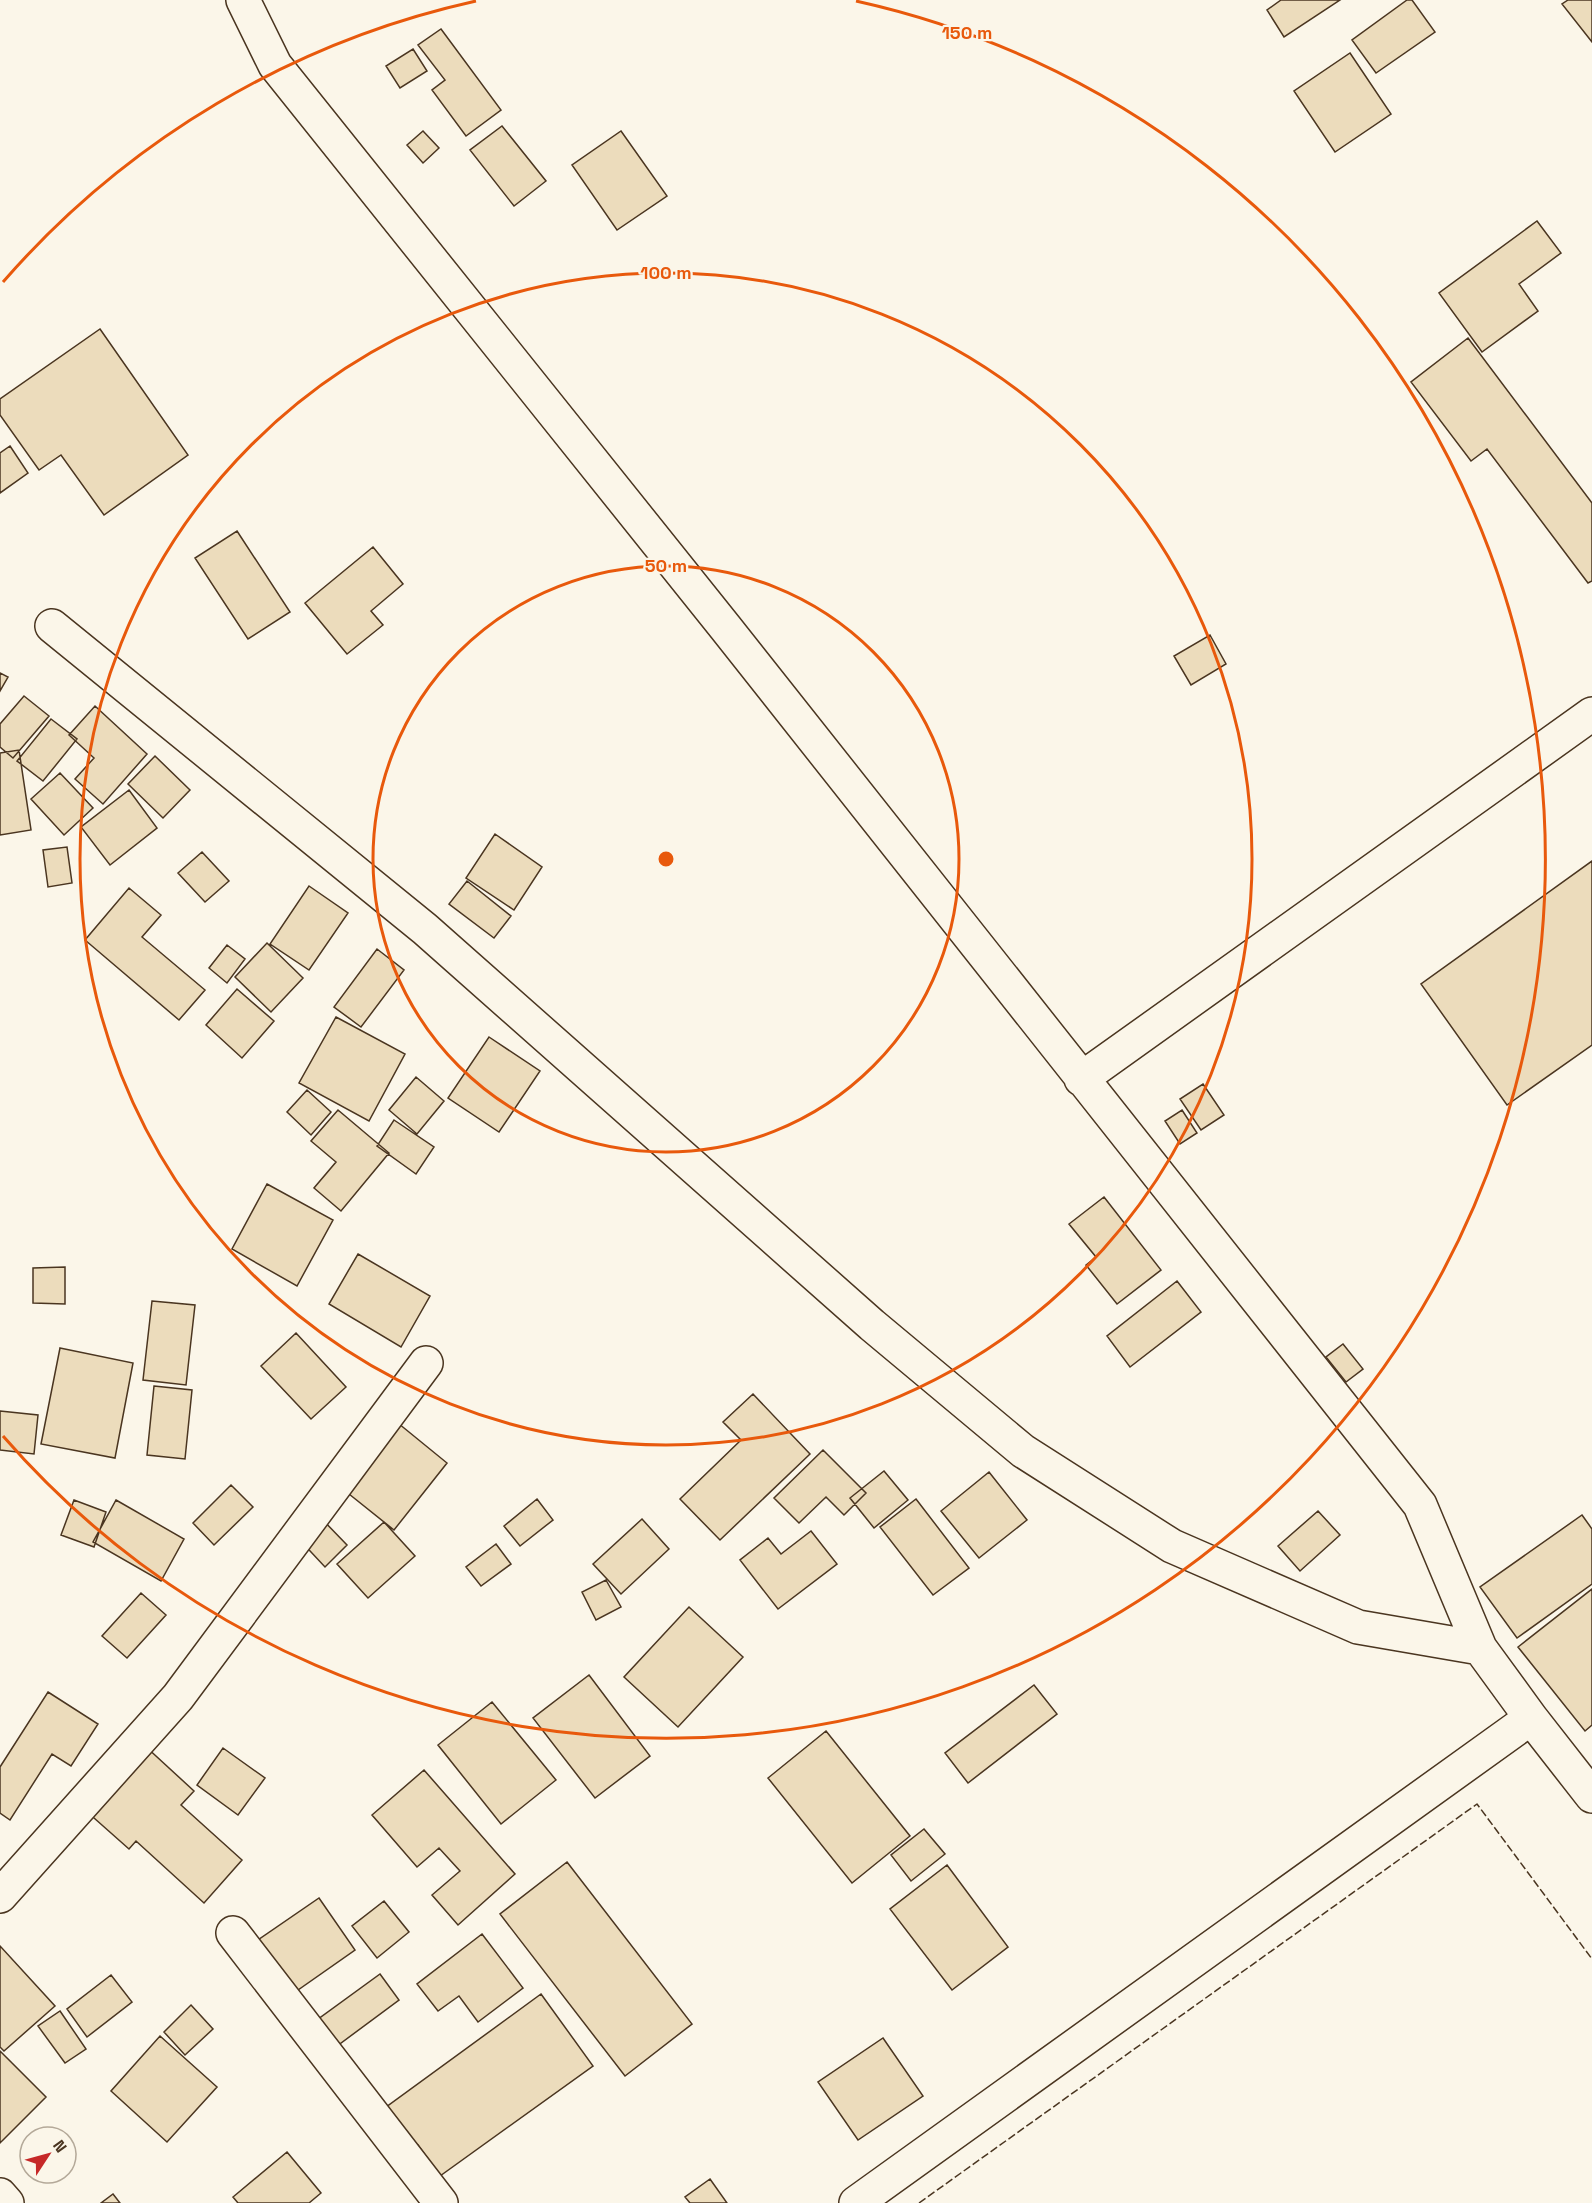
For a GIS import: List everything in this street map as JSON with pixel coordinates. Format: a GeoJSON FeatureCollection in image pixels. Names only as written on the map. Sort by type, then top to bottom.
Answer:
{"type":"FeatureCollection","features":[{"type":"Feature","properties":{"kind":"street"},"geometry":{"type":"LineString","coordinates":[[243,0],[275,64],[725,627],[1420,1505],[1480,1648],[1592,1796]]}},
{"type":"Feature","properties":{"kind":"street"},"geometry":{"type":"LineString","coordinates":[[52,626],[424,929],[872,1325],[1023,1451],[1172,1546],[1358,1627],[1480,1648]]}},
{"type":"Feature","properties":{"kind":"street"},"geometry":{"type":"LineString","coordinates":[[1081,1079],[1592,714]]}},
{"type":"Feature","properties":{"kind":"street"},"geometry":{"type":"LineString","coordinates":[[0,1896],[178,1697],[426,1363]]}},
{"type":"Feature","properties":{"kind":"street"},"geometry":{"type":"LineString","coordinates":[[856,2203],[1531,1718]]}},
{"type":"Feature","properties":{"kind":"street"},"geometry":{"type":"LineString","coordinates":[[233,1933],[441,2203]]}},
{"type":"Feature","properties":{"kind":"street"},"geometry":{"type":"LineString","coordinates":[[0,2195],[7,2203]]}},
{"type":"Feature","properties":{"kind":"building"},"geometry":{"type":"Polygon","coordinates":[[[1281,0],[1340,0],[1284,37],[1267,10],[1281,0]]]}},
{"type":"Feature","properties":{"kind":"building"},"geometry":{"type":"Polygon","coordinates":[[[1407,0],[1412,0],[1435,32],[1376,73],[1352,40],[1407,0]]]}},
{"type":"Feature","properties":{"kind":"building"},"geometry":{"type":"Polygon","coordinates":[[[1568,0],[1592,0],[1592,42],[1562,4],[1568,0]]]}},
{"type":"Feature","properties":{"kind":"building"},"geometry":{"type":"Polygon","coordinates":[[[441,29],[501,110],[466,136],[432,90],[445,80],[418,45],[441,29]]]}},
{"type":"Feature","properties":{"kind":"building"},"geometry":{"type":"Polygon","coordinates":[[[413,49],[427,71],[400,88],[386,66],[413,49]]]}},
{"type":"Feature","properties":{"kind":"building"},"geometry":{"type":"Polygon","coordinates":[[[1350,53],[1391,114],[1335,152],[1294,91],[1350,53]]]}},
{"type":"Feature","properties":{"kind":"building"},"geometry":{"type":"Polygon","coordinates":[[[502,126],[546,181],[514,206],[470,150],[502,126]]]}},
{"type":"Feature","properties":{"kind":"building"},"geometry":{"type":"Polygon","coordinates":[[[423,131],[439,148],[423,163],[407,145],[423,131]]]}},
{"type":"Feature","properties":{"kind":"building"},"geometry":{"type":"Polygon","coordinates":[[[621,131],[667,196],[617,230],[572,165],[621,131]]]}},
{"type":"Feature","properties":{"kind":"building"},"geometry":{"type":"Polygon","coordinates":[[[1537,221],[1561,253],[1519,284],[1538,311],[1482,352],[1439,293],[1537,221]]]}},
{"type":"Feature","properties":{"kind":"building"},"geometry":{"type":"Polygon","coordinates":[[[100,329],[188,455],[104,515],[61,455],[39,470],[0,415],[0,399],[100,329]]]}},
{"type":"Feature","properties":{"kind":"building"},"geometry":{"type":"Polygon","coordinates":[[[1468,338],[1592,503],[1592,581],[1588,583],[1487,449],[1471,461],[1411,382],[1468,338]]]}},
{"type":"Feature","properties":{"kind":"building"},"geometry":{"type":"Polygon","coordinates":[[[10,446],[28,473],[0,493],[0,453],[10,446]]]}},
{"type":"Feature","properties":{"kind":"building"},"geometry":{"type":"Polygon","coordinates":[[[237,531],[290,612],[248,639],[195,558],[237,531]]]}},
{"type":"Feature","properties":{"kind":"building"},"geometry":{"type":"Polygon","coordinates":[[[373,547],[403,584],[371,611],[383,625],[347,654],[305,603],[373,547]]]}},
{"type":"Feature","properties":{"kind":"building"},"geometry":{"type":"Polygon","coordinates":[[[1210,635],[1226,664],[1191,685],[1174,656],[1210,635]]]}},
{"type":"Feature","properties":{"kind":"building"},"geometry":{"type":"Polygon","coordinates":[[[0,673],[8,677],[0,691],[0,673]]]}},
{"type":"Feature","properties":{"kind":"building"},"geometry":{"type":"Polygon","coordinates":[[[24,696],[49,716],[13,758],[0,747],[0,724],[24,696]]]}},
{"type":"Feature","properties":{"kind":"building"},"geometry":{"type":"Polygon","coordinates":[[[95,706],[147,754],[103,804],[75,779],[94,758],[69,735],[95,706]]]}},
{"type":"Feature","properties":{"kind":"building"},"geometry":{"type":"Polygon","coordinates":[[[51,719],[77,739],[43,781],[17,761],[51,719]]]}},
{"type":"Feature","properties":{"kind":"building"},"geometry":{"type":"Polygon","coordinates":[[[19,750],[31,830],[0,835],[0,753],[19,750]]]}},
{"type":"Feature","properties":{"kind":"building"},"geometry":{"type":"Polygon","coordinates":[[[155,756],[190,790],[163,818],[128,784],[155,756]]]}},
{"type":"Feature","properties":{"kind":"building"},"geometry":{"type":"Polygon","coordinates":[[[60,773],[93,808],[64,835],[31,799],[60,773]]]}},
{"type":"Feature","properties":{"kind":"building"},"geometry":{"type":"Polygon","coordinates":[[[129,790],[157,828],[110,865],[81,827],[129,790]]]}},
{"type":"Feature","properties":{"kind":"building"},"geometry":{"type":"Polygon","coordinates":[[[495,834],[542,867],[514,910],[466,878],[495,834]]]}},
{"type":"Feature","properties":{"kind":"building"},"geometry":{"type":"Polygon","coordinates":[[[67,847],[72,883],[48,887],[43,850],[67,847]]]}},
{"type":"Feature","properties":{"kind":"building"},"geometry":{"type":"Polygon","coordinates":[[[202,852],[229,881],[205,902],[178,873],[202,852]]]}},
{"type":"Feature","properties":{"kind":"building"},"geometry":{"type":"Polygon","coordinates":[[[1592,861],[1592,1045],[1507,1105],[1421,984],[1592,861]]]}},
{"type":"Feature","properties":{"kind":"building"},"geometry":{"type":"Polygon","coordinates":[[[467,881],[511,916],[494,938],[449,904],[467,881]]]}},
{"type":"Feature","properties":{"kind":"building"},"geometry":{"type":"Polygon","coordinates":[[[309,886],[348,913],[309,970],[270,944],[309,886]]]}},
{"type":"Feature","properties":{"kind":"building"},"geometry":{"type":"Polygon","coordinates":[[[129,888],[161,915],[142,937],[205,990],[179,1020],[85,940],[129,888]]]}},
{"type":"Feature","properties":{"kind":"building"},"geometry":{"type":"Polygon","coordinates":[[[267,943],[303,978],[271,1012],[235,977],[267,943]]]}},
{"type":"Feature","properties":{"kind":"building"},"geometry":{"type":"Polygon","coordinates":[[[227,945],[245,959],[227,983],[209,968],[227,945]]]}},
{"type":"Feature","properties":{"kind":"building"},"geometry":{"type":"Polygon","coordinates":[[[377,949],[404,970],[361,1027],[334,1007],[377,949]]]}},
{"type":"Feature","properties":{"kind":"building"},"geometry":{"type":"Polygon","coordinates":[[[237,989],[274,1021],[242,1058],[206,1025],[237,989]]]}},
{"type":"Feature","properties":{"kind":"building"},"geometry":{"type":"Polygon","coordinates":[[[336,1017],[405,1054],[369,1121],[299,1083],[336,1017]]]}},
{"type":"Feature","properties":{"kind":"building"},"geometry":{"type":"Polygon","coordinates":[[[489,1037],[540,1071],[499,1132],[448,1098],[489,1037]]]}},
{"type":"Feature","properties":{"kind":"building"},"geometry":{"type":"Polygon","coordinates":[[[416,1077],[444,1101],[417,1134],[389,1110],[416,1077]]]}},
{"type":"Feature","properties":{"kind":"building"},"geometry":{"type":"Polygon","coordinates":[[[1203,1084],[1224,1115],[1201,1130],[1180,1099],[1203,1084]]]}},
{"type":"Feature","properties":{"kind":"building"},"geometry":{"type":"Polygon","coordinates":[[[307,1090],[331,1112],[311,1135],[287,1112],[307,1090]]]}},
{"type":"Feature","properties":{"kind":"building"},"geometry":{"type":"Polygon","coordinates":[[[338,1110],[389,1153],[341,1211],[314,1188],[336,1162],[311,1141],[338,1110]]]}},
{"type":"Feature","properties":{"kind":"building"},"geometry":{"type":"Polygon","coordinates":[[[1182,1110],[1197,1133],[1180,1144],[1165,1121],[1182,1110]]]}},
{"type":"Feature","properties":{"kind":"building"},"geometry":{"type":"Polygon","coordinates":[[[394,1120],[434,1147],[416,1174],[377,1146],[394,1120]]]}},
{"type":"Feature","properties":{"kind":"building"},"geometry":{"type":"Polygon","coordinates":[[[267,1184],[333,1220],[297,1286],[232,1249],[267,1184]]]}},
{"type":"Feature","properties":{"kind":"building"},"geometry":{"type":"Polygon","coordinates":[[[1104,1197],[1161,1270],[1117,1304],[1086,1265],[1096,1257],[1069,1224],[1104,1197]]]}},
{"type":"Feature","properties":{"kind":"building"},"geometry":{"type":"Polygon","coordinates":[[[358,1254],[430,1296],[401,1347],[329,1304],[358,1254]]]}},
{"type":"Feature","properties":{"kind":"building"},"geometry":{"type":"Polygon","coordinates":[[[65,1267],[65,1304],[33,1303],[33,1268],[65,1267]]]}},
{"type":"Feature","properties":{"kind":"building"},"geometry":{"type":"Polygon","coordinates":[[[1177,1281],[1201,1312],[1130,1367],[1107,1336],[1177,1281]]]}},
{"type":"Feature","properties":{"kind":"building"},"geometry":{"type":"Polygon","coordinates":[[[152,1301],[195,1305],[186,1385],[143,1380],[152,1301]]]}},
{"type":"Feature","properties":{"kind":"building"},"geometry":{"type":"Polygon","coordinates":[[[296,1333],[346,1387],[311,1419],[261,1366],[296,1333]]]}},
{"type":"Feature","properties":{"kind":"building"},"geometry":{"type":"Polygon","coordinates":[[[1343,1344],[1363,1369],[1346,1382],[1326,1357],[1343,1344]]]}},
{"type":"Feature","properties":{"kind":"building"},"geometry":{"type":"Polygon","coordinates":[[[60,1348],[133,1363],[115,1458],[41,1444],[60,1348]]]}},
{"type":"Feature","properties":{"kind":"building"},"geometry":{"type":"Polygon","coordinates":[[[154,1386],[192,1390],[185,1459],[147,1455],[154,1386]]]}},
{"type":"Feature","properties":{"kind":"building"},"geometry":{"type":"Polygon","coordinates":[[[753,1394],[810,1454],[720,1540],[680,1499],[741,1440],[723,1422],[753,1394]]]}},
{"type":"Feature","properties":{"kind":"building"},"geometry":{"type":"Polygon","coordinates":[[[0,1411],[38,1415],[34,1454],[0,1450],[0,1411]]]}},
{"type":"Feature","properties":{"kind":"building"},"geometry":{"type":"Polygon","coordinates":[[[393,1419],[447,1463],[394,1530],[339,1486],[393,1419]]]}},
{"type":"Feature","properties":{"kind":"building"},"geometry":{"type":"Polygon","coordinates":[[[823,1450],[866,1493],[844,1515],[826,1497],[799,1523],[774,1498],[823,1450]]]}},
{"type":"Feature","properties":{"kind":"building"},"geometry":{"type":"Polygon","coordinates":[[[884,1471],[908,1500],[874,1528],[850,1498],[884,1471]]]}},
{"type":"Feature","properties":{"kind":"building"},"geometry":{"type":"Polygon","coordinates":[[[989,1472],[1027,1520],[979,1558],[941,1511],[989,1472]]]}},
{"type":"Feature","properties":{"kind":"building"},"geometry":{"type":"Polygon","coordinates":[[[231,1485],[253,1507],[214,1545],[193,1523],[231,1485]]]}},
{"type":"Feature","properties":{"kind":"building"},"geometry":{"type":"Polygon","coordinates":[[[537,1499],[553,1520],[520,1546],[504,1526],[537,1499]]]}},
{"type":"Feature","properties":{"kind":"building"},"geometry":{"type":"Polygon","coordinates":[[[916,1499],[969,1568],[933,1595],[880,1527],[916,1499]]]}},
{"type":"Feature","properties":{"kind":"building"},"geometry":{"type":"Polygon","coordinates":[[[74,1500],[106,1512],[94,1547],[61,1535],[74,1500]]]}},
{"type":"Feature","properties":{"kind":"building"},"geometry":{"type":"Polygon","coordinates":[[[116,1500],[184,1539],[161,1581],[93,1542],[116,1500]]]}},
{"type":"Feature","properties":{"kind":"building"},"geometry":{"type":"Polygon","coordinates":[[[1318,1511],[1340,1535],[1300,1571],[1278,1546],[1318,1511]]]}},
{"type":"Feature","properties":{"kind":"building"},"geometry":{"type":"Polygon","coordinates":[[[1582,1515],[1592,1529],[1592,1584],[1517,1638],[1480,1587],[1582,1515]]]}},
{"type":"Feature","properties":{"kind":"building"},"geometry":{"type":"Polygon","coordinates":[[[319,1516],[347,1545],[325,1567],[297,1537],[319,1516]]]}},
{"type":"Feature","properties":{"kind":"building"},"geometry":{"type":"Polygon","coordinates":[[[642,1519],[669,1549],[621,1594],[593,1564],[642,1519]]]}},
{"type":"Feature","properties":{"kind":"building"},"geometry":{"type":"Polygon","coordinates":[[[384,1522],[415,1556],[368,1598],[337,1564],[384,1522]]]}},
{"type":"Feature","properties":{"kind":"building"},"geometry":{"type":"Polygon","coordinates":[[[811,1531],[837,1564],[778,1609],[740,1560],[768,1538],[781,1554],[811,1531]]]}},
{"type":"Feature","properties":{"kind":"building"},"geometry":{"type":"Polygon","coordinates":[[[496,1544],[511,1564],[481,1586],[466,1567],[496,1544]]]}},
{"type":"Feature","properties":{"kind":"building"},"geometry":{"type":"Polygon","coordinates":[[[606,1580],[621,1607],[596,1620],[582,1592],[606,1580]]]}},
{"type":"Feature","properties":{"kind":"building"},"geometry":{"type":"Polygon","coordinates":[[[1592,1589],[1592,1725],[1585,1731],[1518,1647],[1592,1589]]]}},
{"type":"Feature","properties":{"kind":"building"},"geometry":{"type":"Polygon","coordinates":[[[141,1593],[166,1615],[127,1658],[102,1636],[141,1593]]]}},
{"type":"Feature","properties":{"kind":"building"},"geometry":{"type":"Polygon","coordinates":[[[689,1607],[743,1657],[678,1727],[624,1677],[689,1607]]]}},
{"type":"Feature","properties":{"kind":"building"},"geometry":{"type":"Polygon","coordinates":[[[589,1675],[650,1756],[595,1798],[533,1718],[589,1675]]]}},
{"type":"Feature","properties":{"kind":"building"},"geometry":{"type":"Polygon","coordinates":[[[1034,1685],[1057,1714],[968,1783],[945,1753],[1034,1685]]]}},
{"type":"Feature","properties":{"kind":"building"},"geometry":{"type":"Polygon","coordinates":[[[48,1692],[98,1724],[71,1766],[52,1754],[10,1820],[0,1813],[0,1767],[48,1692]]]}},
{"type":"Feature","properties":{"kind":"building"},"geometry":{"type":"Polygon","coordinates":[[[492,1702],[556,1780],[501,1824],[438,1745],[492,1702]]]}},
{"type":"Feature","properties":{"kind":"building"},"geometry":{"type":"Polygon","coordinates":[[[826,1731],[910,1836],[852,1883],[768,1778],[826,1731]]]}},
{"type":"Feature","properties":{"kind":"building"},"geometry":{"type":"Polygon","coordinates":[[[144,1745],[194,1791],[181,1805],[242,1860],[204,1903],[136,1841],[129,1849],[85,1810],[144,1745]]]}},
{"type":"Feature","properties":{"kind":"building"},"geometry":{"type":"Polygon","coordinates":[[[223,1748],[265,1778],[238,1815],[197,1785],[223,1748]]]}},
{"type":"Feature","properties":{"kind":"building"},"geometry":{"type":"Polygon","coordinates":[[[424,1770],[515,1874],[458,1925],[432,1895],[460,1871],[439,1848],[417,1867],[372,1815],[424,1770]]]}},
{"type":"Feature","properties":{"kind":"building"},"geometry":{"type":"Polygon","coordinates":[[[924,1829],[945,1854],[911,1881],[891,1855],[924,1829]]]}},
{"type":"Feature","properties":{"kind":"building"},"geometry":{"type":"Polygon","coordinates":[[[567,1862],[692,2024],[625,2076],[500,1914],[567,1862]]]}},
{"type":"Feature","properties":{"kind":"building"},"geometry":{"type":"Polygon","coordinates":[[[947,1865],[1008,1947],[952,1990],[890,1909],[947,1865]]]}},
{"type":"Feature","properties":{"kind":"building"},"geometry":{"type":"Polygon","coordinates":[[[319,1898],[355,1950],[288,1997],[252,1944],[319,1898]]]}},
{"type":"Feature","properties":{"kind":"building"},"geometry":{"type":"Polygon","coordinates":[[[384,1901],[409,1932],[377,1958],[352,1926],[384,1901]]]}},
{"type":"Feature","properties":{"kind":"building"},"geometry":{"type":"Polygon","coordinates":[[[482,1934],[523,1988],[478,2022],[459,1996],[438,2011],[417,1984],[482,1934]]]}},
{"type":"Feature","properties":{"kind":"building"},"geometry":{"type":"Polygon","coordinates":[[[0,1946],[55,2006],[4,2051],[0,2047],[0,1946]]]}},
{"type":"Feature","properties":{"kind":"building"},"geometry":{"type":"Polygon","coordinates":[[[380,1974],[399,2000],[329,2052],[310,2025],[380,1974]]]}},
{"type":"Feature","properties":{"kind":"building"},"geometry":{"type":"Polygon","coordinates":[[[111,1975],[132,2002],[87,2037],[67,2009],[111,1975]]]}},
{"type":"Feature","properties":{"kind":"building"},"geometry":{"type":"Polygon","coordinates":[[[541,1994],[593,2066],[440,2176],[418,2145],[396,2161],[367,2121],[541,1994]]]}},
{"type":"Feature","properties":{"kind":"building"},"geometry":{"type":"Polygon","coordinates":[[[191,2005],[213,2029],[185,2055],[164,2032],[191,2005]]]}},
{"type":"Feature","properties":{"kind":"building"},"geometry":{"type":"Polygon","coordinates":[[[60,2011],[86,2049],[65,2063],[38,2026],[60,2011]]]}},
{"type":"Feature","properties":{"kind":"building"},"geometry":{"type":"Polygon","coordinates":[[[160,2036],[217,2087],[167,2142],[111,2091],[160,2036]]]}},
{"type":"Feature","properties":{"kind":"building"},"geometry":{"type":"Polygon","coordinates":[[[883,2038],[923,2096],[858,2140],[818,2082],[883,2038]]]}},
{"type":"Feature","properties":{"kind":"building"},"geometry":{"type":"Polygon","coordinates":[[[0,2051],[46,2097],[0,2143],[0,2051]]]}},
{"type":"Feature","properties":{"kind":"building"},"geometry":{"type":"Polygon","coordinates":[[[287,2152],[321,2193],[309,2203],[238,2203],[233,2197],[287,2152]]]}},
{"type":"Feature","properties":{"kind":"building"},"geometry":{"type":"Polygon","coordinates":[[[710,2179],[727,2203],[690,2203],[685,2197],[710,2179]]]}},
{"type":"Feature","properties":{"kind":"building"},"geometry":{"type":"Polygon","coordinates":[[[113,2194],[120,2203],[101,2203],[113,2194]]]}},
{"type":"Feature","properties":{"kind":"fence"},"geometry":{"type":"LineString","coordinates":[[919,2203],[1477,1804],[1592,1959]]}}]}
